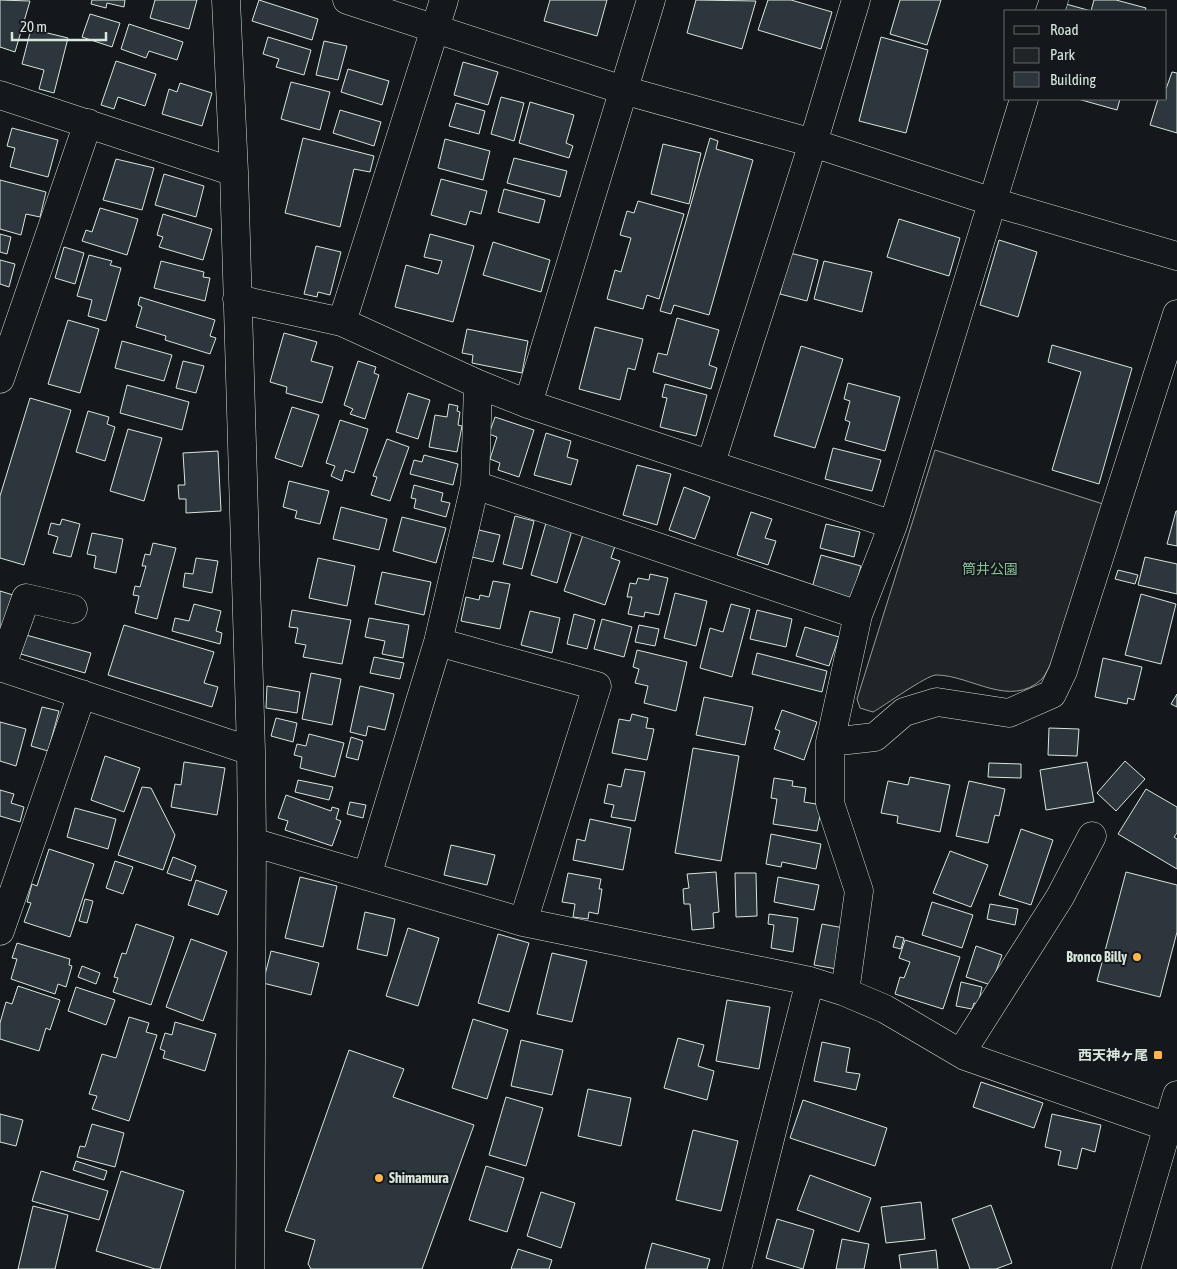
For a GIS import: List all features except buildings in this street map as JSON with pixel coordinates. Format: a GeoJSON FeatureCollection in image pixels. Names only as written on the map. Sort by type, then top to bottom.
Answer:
{"type":"FeatureCollection","features":[{"type":"Feature","properties":{"kind":"main road"},"geometry":{"type":"LineString","coordinates":[[226,0],[234,172],[251,751],[250,1269]]}},
{"type":"Feature","properties":{"kind":"main road"},"geometry":{"type":"LineString","coordinates":[[347,0],[623,90],[812,143],[993,202],[1177,256]]}},
{"type":"Feature","properties":{"kind":"main road"},"geometry":{"type":"LineString","coordinates":[[342,322],[444,0]]}},
{"type":"Feature","properties":{"kind":"main road"},"geometry":{"type":"LineString","coordinates":[[528,404],[651,0]]}},
{"type":"Feature","properties":{"kind":"main road"},"geometry":{"type":"LineString","coordinates":[[712,463],[856,0]]}},
{"type":"Feature","properties":{"kind":"main road"},"geometry":{"type":"LineString","coordinates":[[0,95],[234,172]]}},
{"type":"Feature","properties":{"kind":"main road"},"geometry":{"type":"LineString","coordinates":[[845,992],[859,891],[830,803],[830,742],[858,615],[893,525],[1024,100]]}},
{"type":"Feature","properties":{"kind":"main road"},"geometry":{"type":"LineString","coordinates":[[0,379],[88,123]]}},
{"type":"Feature","properties":{"kind":"main road"},"geometry":{"type":"LineString","coordinates":[[237,299],[342,322],[478,384],[528,404],[712,463],[893,525]]}},
{"type":"Feature","properties":{"kind":"main road"},"geometry":{"type":"LineString","coordinates":[[830,742],[875,737],[904,712],[937,702],[1009,713],[1052,694],[1064,671],[1177,314]]}},
{"type":"Feature","properties":{"kind":"main road"},"geometry":{"type":"LineString","coordinates":[[367,876],[438,642],[475,485],[478,384]]}},
{"type":"Feature","properties":{"kind":"main road"},"geometry":{"type":"LineString","coordinates":[[475,485],[858,615]]}},
{"type":"Feature","properties":{"kind":"main road"},"geometry":{"type":"LineString","coordinates":[[73,609],[26,598],[1,667],[251,751]]}},
{"type":"Feature","properties":{"kind":"main road"},"geometry":{"type":"LineString","coordinates":[[438,642],[597,686],[523,922]]}},
{"type":"Feature","properties":{"kind":"main road"},"geometry":{"type":"LineString","coordinates":[[0,931],[82,694]]}},
{"type":"Feature","properties":{"kind":"main road"},"geometry":{"type":"LineString","coordinates":[[962,1053],[1060,897],[1092,836]]}},
{"type":"Feature","properties":{"kind":"main road"},"geometry":{"type":"LineString","coordinates":[[252,842],[523,922],[810,981],[845,992],[885,1009],[962,1053],[1168,1126]]}},
{"type":"Feature","properties":{"kind":"main road"},"geometry":{"type":"LineString","coordinates":[[737,1269],[810,981]]}},
{"type":"Feature","properties":{"kind":"main road"},"geometry":{"type":"LineString","coordinates":[[1126,1269],[1177,1094]]}},
{"type":"Feature","properties":{"kind":"green space","name":"筒井公園"},"geometry":{"type":"Polygon","coordinates":[[[935,450],[1103,504],[1053,659],[1042,679],[1030,687],[1017,691],[1004,691],[949,676],[936,675],[915,685],[873,712],[860,708],[857,699],[935,450]]]}},
{"type":"Feature","properties":{"kind":"place","name":"Bronco Billy"},"geometry":{"type":"Point","coordinates":[1137,957]}},
{"type":"Feature","properties":{"kind":"place","name":"西天神ヶ尾"},"geometry":{"type":"Point","coordinates":[1158,1055]}},
{"type":"Feature","properties":{"kind":"place","name":"Shimamura"},"geometry":{"type":"Point","coordinates":[379,1178]}}]}
